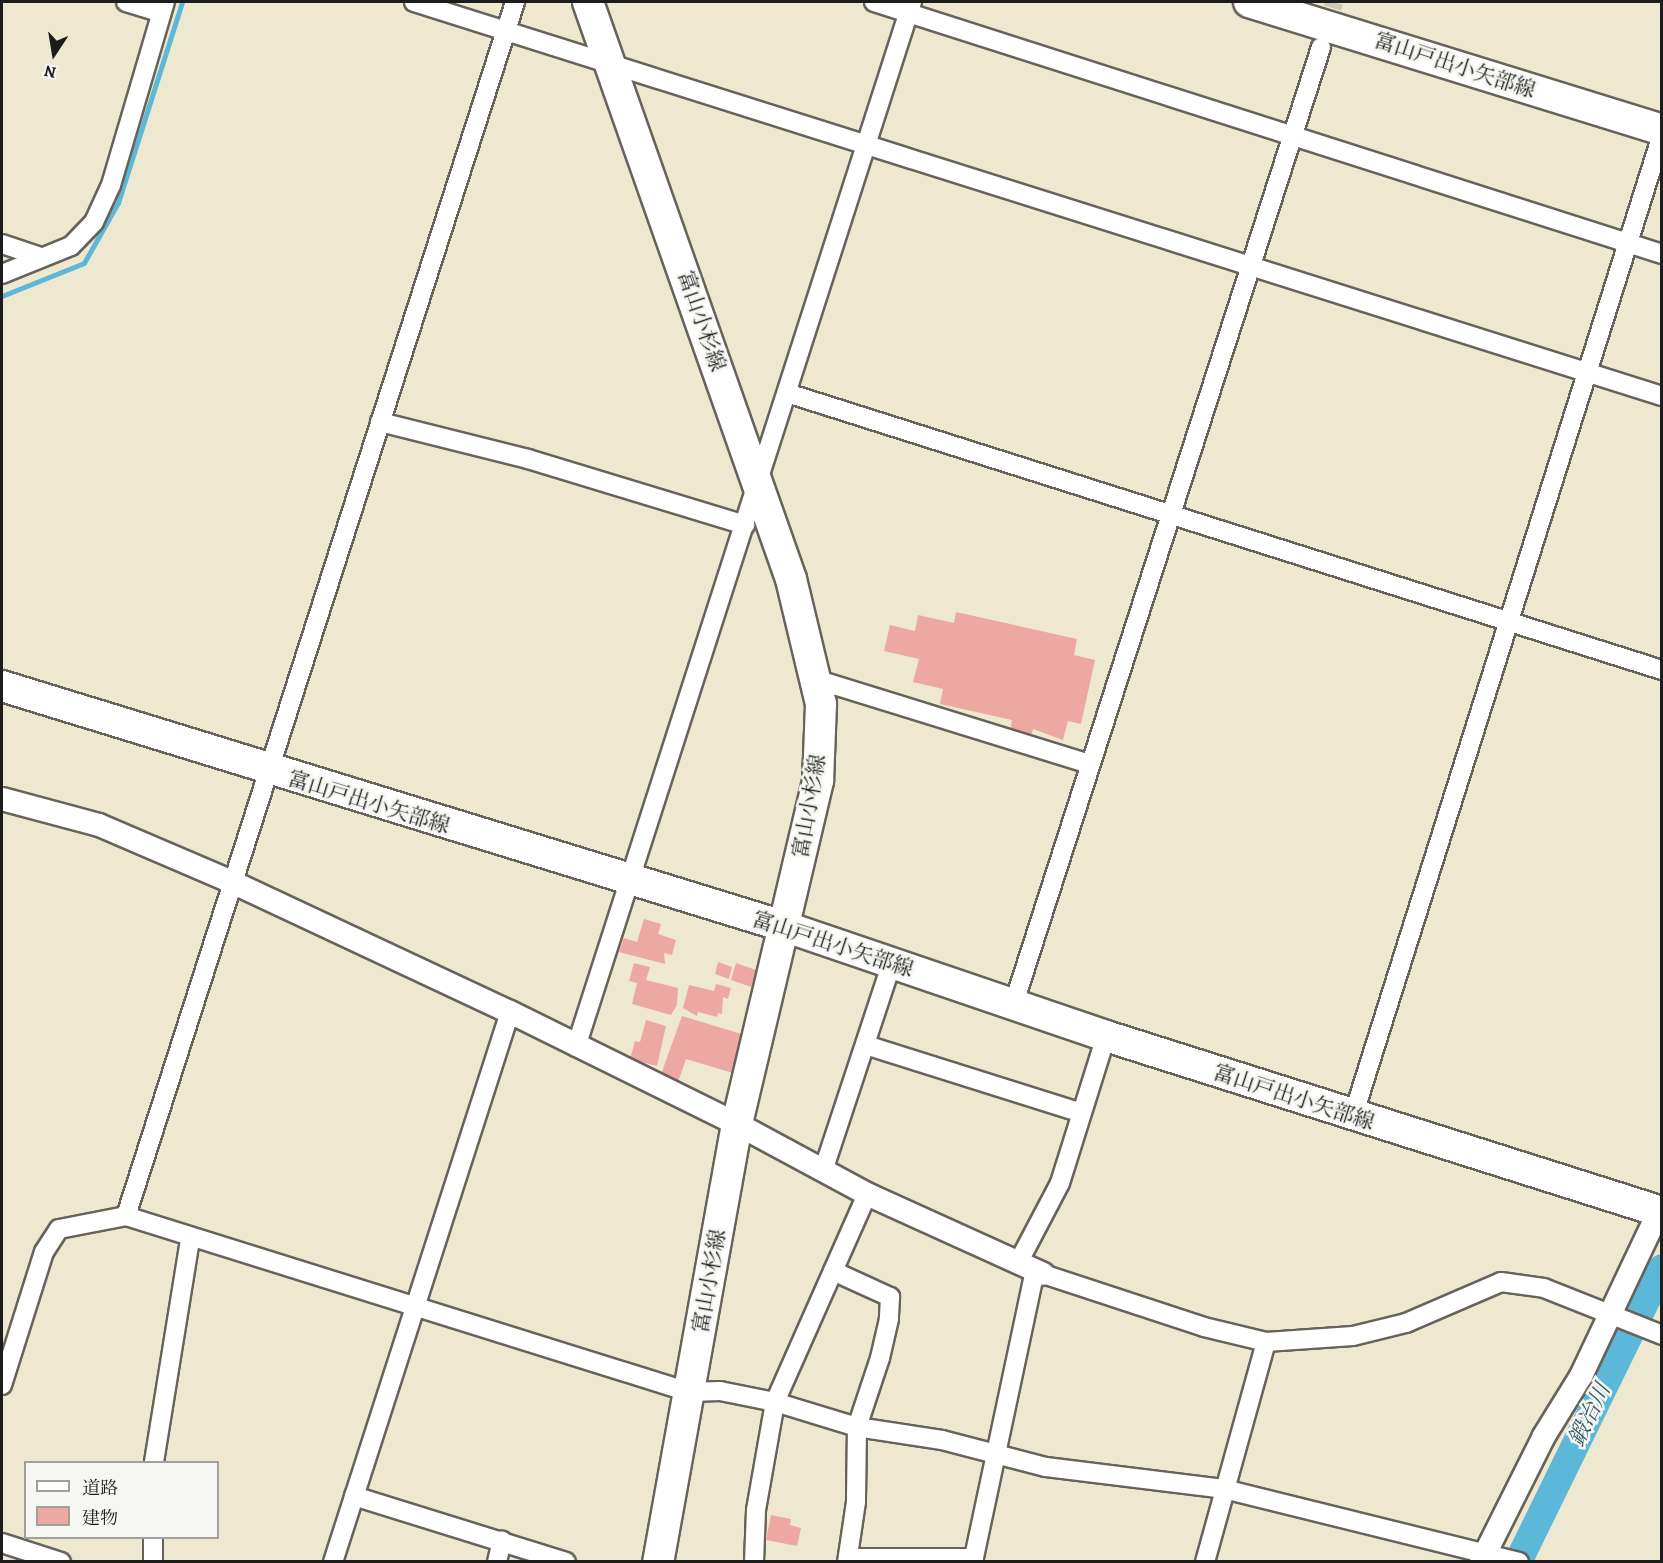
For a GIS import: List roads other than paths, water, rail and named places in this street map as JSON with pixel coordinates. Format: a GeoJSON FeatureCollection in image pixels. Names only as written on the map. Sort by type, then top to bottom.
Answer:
{"type":"FeatureCollection","features":[{"type":"Feature","properties":{"kind":"main road","name":"富山小杉線"},"geometry":{"type":"LineString","coordinates":[[588,2],[613,64],[791,579],[820,705],[818,781],[738,1124],[658,1562]]}},
{"type":"Feature","properties":{"kind":"main road","name":"富山戸出小矢部線"},"geometry":{"type":"LineString","coordinates":[[1249,2],[1662,132]]}},
{"type":"Feature","properties":{"kind":"main road","name":"富山戸出小矢部線"},"geometry":{"type":"LineString","coordinates":[[1323,2],[1662,108]]}},
{"type":"Feature","properties":{"kind":"main road","name":"富山戸出小矢部線"},"geometry":{"type":"LineString","coordinates":[[2,686],[267,771],[630,882],[783,926],[892,962],[1013,1006],[1353,1116],[1661,1210]]}},
{"type":"Feature","properties":{"kind":"street"},"geometry":{"type":"LineString","coordinates":[[2,274],[71,246],[94,222],[111,185],[163,7],[126,2]]}},
{"type":"Feature","properties":{"kind":"street"},"geometry":{"type":"LineString","coordinates":[[414,2],[1662,396]]}},
{"type":"Feature","properties":{"kind":"street"},"geometry":{"type":"LineString","coordinates":[[126,1216],[515,2]]}},
{"type":"Feature","properties":{"kind":"street"},"geometry":{"type":"LineString","coordinates":[[874,2],[910,7],[1292,135],[1662,254]]}},
{"type":"Feature","properties":{"kind":"street"},"geometry":{"type":"LineString","coordinates":[[576,1047],[759,484],[910,7]]}},
{"type":"Feature","properties":{"kind":"street"},"geometry":{"type":"LineString","coordinates":[[1013,1006],[1321,47]]}},
{"type":"Feature","properties":{"kind":"street"},"geometry":{"type":"LineString","coordinates":[[1353,1116],[1662,132]]}},
{"type":"Feature","properties":{"kind":"street"},"geometry":{"type":"LineString","coordinates":[[2,244],[41,257]]}},
{"type":"Feature","properties":{"kind":"street"},"geometry":{"type":"LineString","coordinates":[[787,393],[1662,670]]}},
{"type":"Feature","properties":{"kind":"street"},"geometry":{"type":"LineString","coordinates":[[380,422],[528,459],[745,525]]}},
{"type":"Feature","properties":{"kind":"street"},"geometry":{"type":"LineString","coordinates":[[815,679],[1090,764]]}},
{"type":"Feature","properties":{"kind":"street"},"geometry":{"type":"LineString","coordinates":[[2,800],[99,825],[234,883],[510,1012],[576,1047],[738,1124],[867,1194],[1032,1269],[1193,1324],[1266,1342],[1353,1336],[1406,1323],[1501,1282],[1544,1288],[1657,1334]]}},
{"type":"Feature","properties":{"kind":"street"},"geometry":{"type":"LineString","coordinates":[[823,1172],[892,962]]}},
{"type":"Feature","properties":{"kind":"street"},"geometry":{"type":"LineString","coordinates":[[333,1562],[510,1012]]}},
{"type":"Feature","properties":{"kind":"street"},"geometry":{"type":"LineString","coordinates":[[833,1271],[890,1297],[889,1319],[880,1358],[857,1427],[856,1502],[847,1560],[973,1560],[997,1455],[1032,1269],[1106,1036]]}},
{"type":"Feature","properties":{"kind":"street"},"geometry":{"type":"LineString","coordinates":[[866,1045],[1082,1113]]}},
{"type":"Feature","properties":{"kind":"street"},"geometry":{"type":"LineString","coordinates":[[754,1562],[756,1510],[775,1402],[867,1194]]}},
{"type":"Feature","properties":{"kind":"street"},"geometry":{"type":"LineString","coordinates":[[1488,1557],[1544,1437],[1581,1376],[1612,1316],[1661,1210]]}},
{"type":"Feature","properties":{"kind":"street"},"geometry":{"type":"LineString","coordinates":[[2,1385],[44,1252],[59,1229],[126,1216],[190,1239],[689,1392],[720,1391],[775,1402],[857,1427],[942,1440],[1046,1467],[1224,1489],[1488,1557],[1519,1562]]}},
{"type":"Feature","properties":{"kind":"street"},"geometry":{"type":"LineString","coordinates":[[154,1461],[190,1239]]}},
{"type":"Feature","properties":{"kind":"street"},"geometry":{"type":"LineString","coordinates":[[1205,1562],[1266,1342]]}},
{"type":"Feature","properties":{"kind":"street"},"geometry":{"type":"LineString","coordinates":[[354,1496],[566,1562]]}},
{"type":"Feature","properties":{"kind":"street"},"geometry":{"type":"LineString","coordinates":[[153,1539],[153,1562]]}},
{"type":"Feature","properties":{"kind":"street"},"geometry":{"type":"LineString","coordinates":[[497,1562],[502,1541]]}},
{"type":"Feature","properties":{"kind":"street"},"geometry":{"type":"LineString","coordinates":[[2,1543],[61,1562]]}},
{"type":"Feature","properties":{"kind":"waterway"},"geometry":{"type":"LineString","coordinates":[[2,296],[84,263],[118,203],[182,2]]}},
{"type":"Feature","properties":{"kind":"waterway","name":"鍛冶川"},"geometry":{"type":"LineString","coordinates":[[1518,1562],[1662,1268]]}},
{"type":"Feature","properties":{"kind":"tunnel"},"geometry":{"type":"LineString","coordinates":[[1325,34],[1334,2]]}}]}
